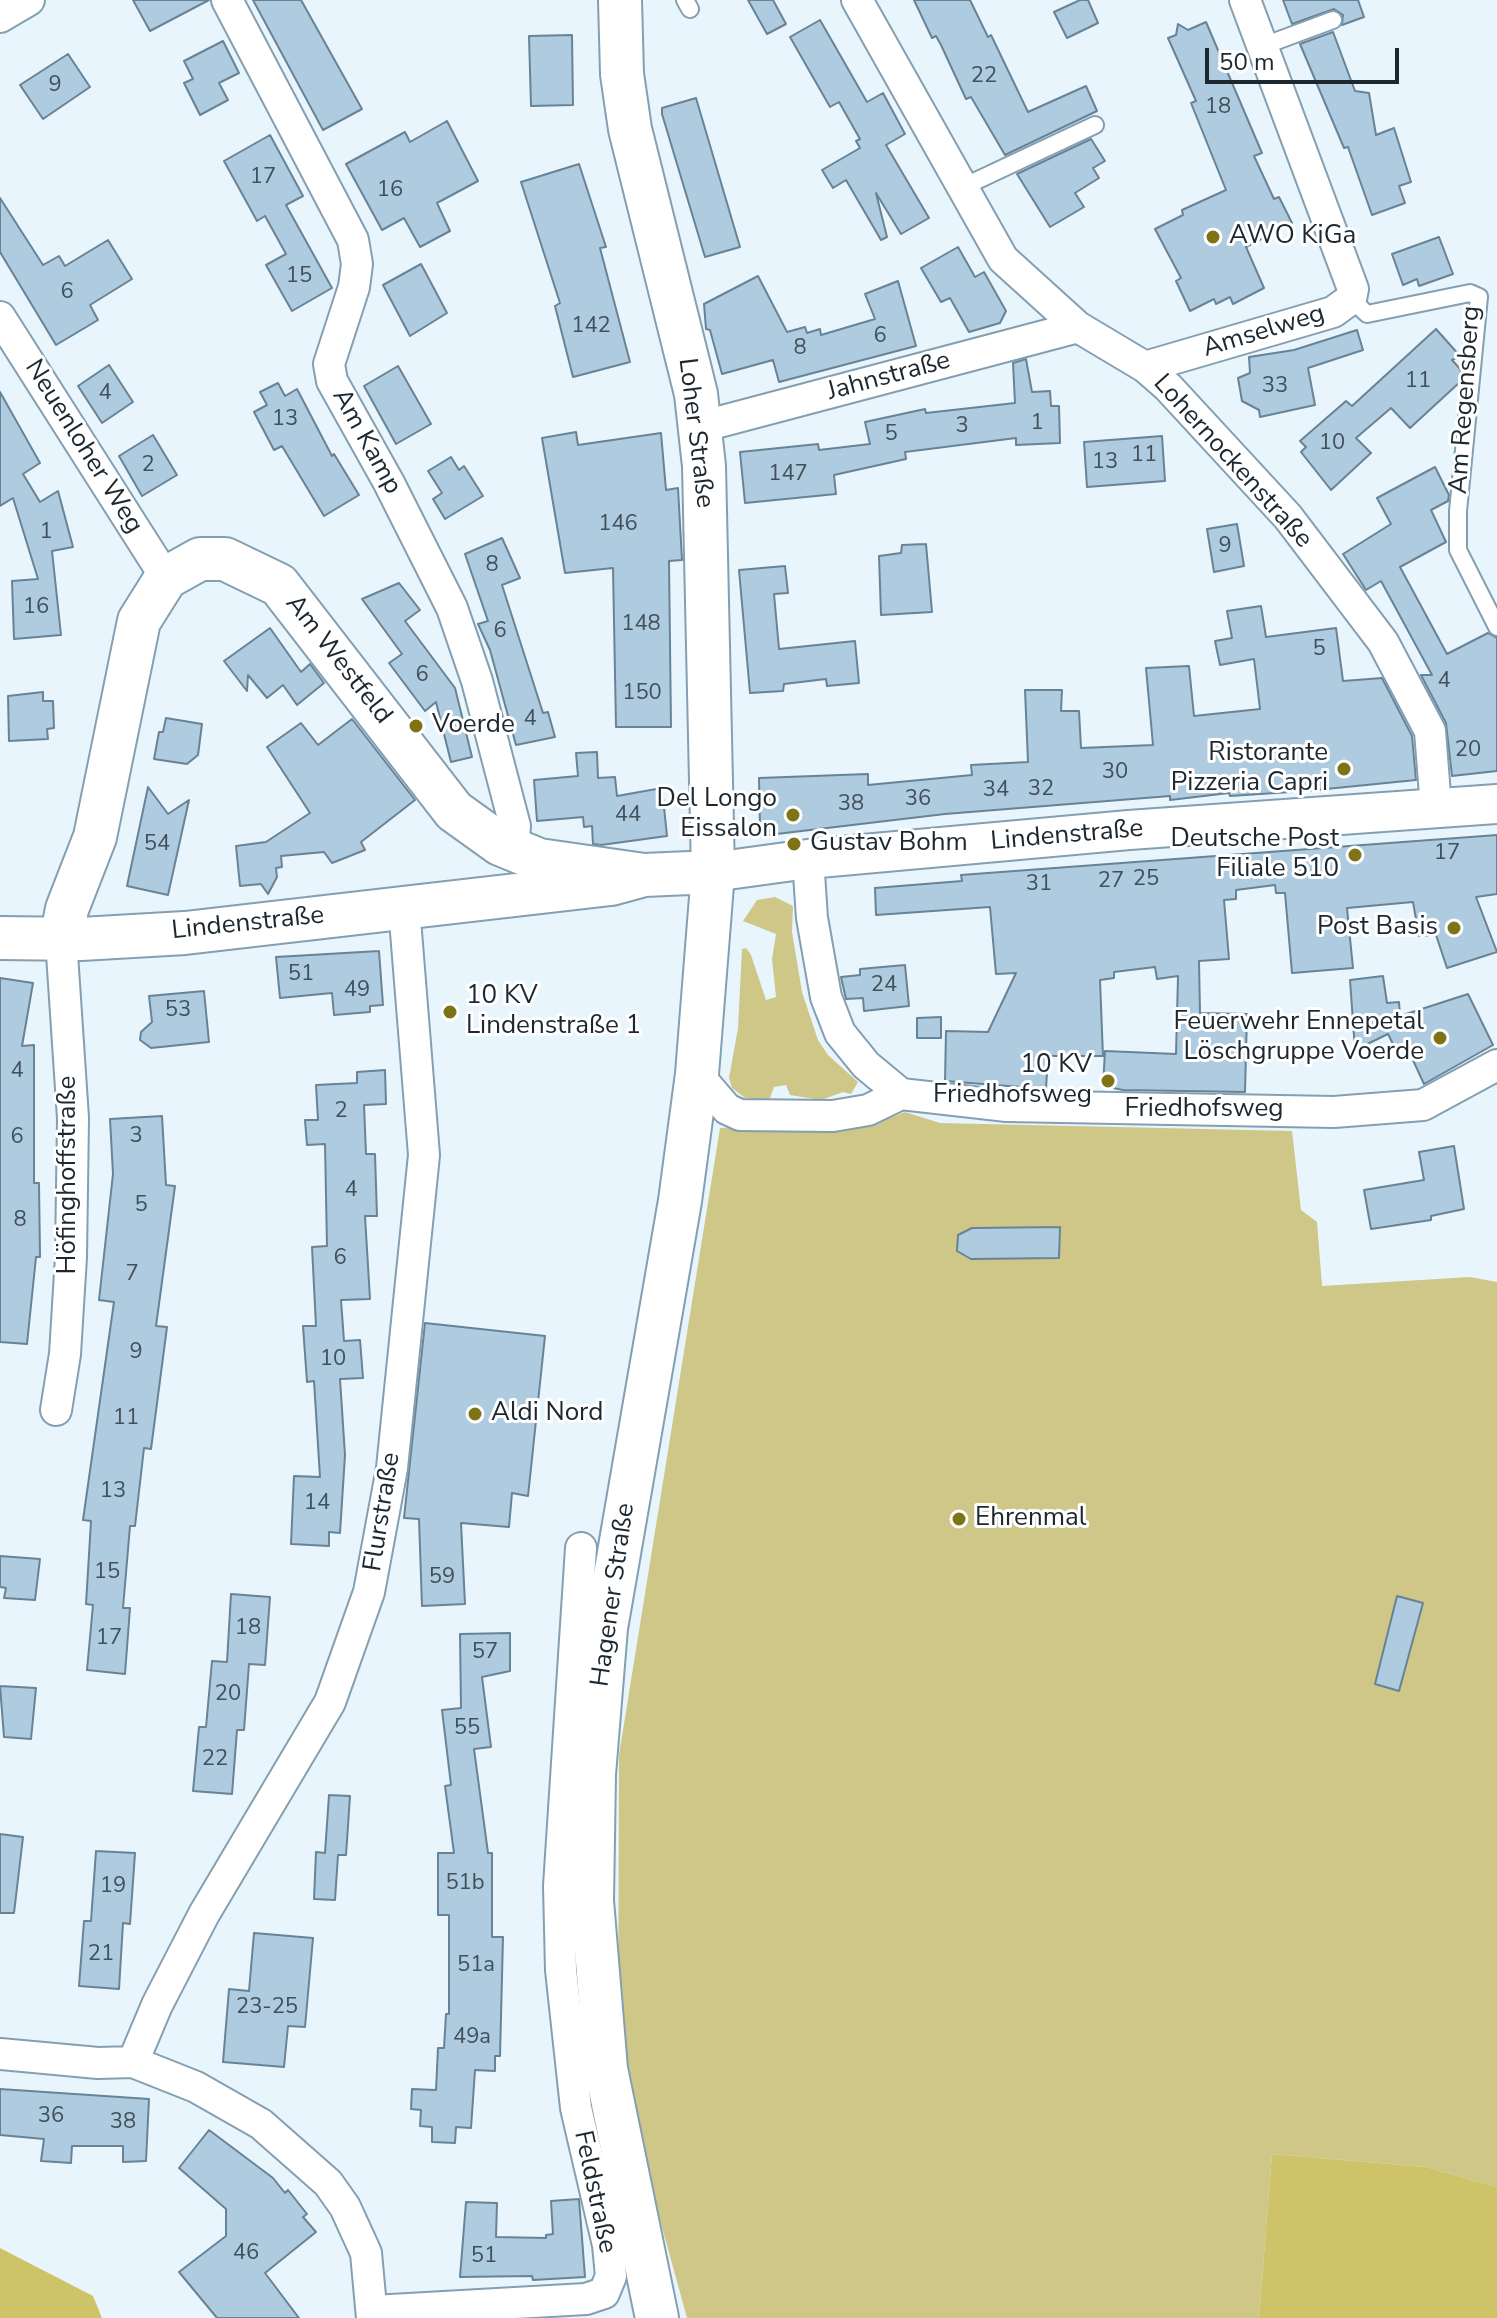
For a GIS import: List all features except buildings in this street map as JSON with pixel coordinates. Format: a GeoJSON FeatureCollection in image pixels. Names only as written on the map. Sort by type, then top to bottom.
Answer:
{"type":"FeatureCollection","features":[{"type":"Feature","properties":{"kind":"main road","name":"Loher Straße"},"geometry":{"type":"LineString","coordinates":[[620,0],[622,74],[630,129],[688,360],[700,427],[706,536],[713,872]]}},
{"type":"Feature","properties":{"kind":"main road","name":"Am Westfeld"},"geometry":{"type":"LineString","coordinates":[[61,939],[67,909],[95,837],[139,621],[166,578],[200,559],[225,559],[279,585],[454,811],[513,851],[539,860],[644,875]]}},
{"type":"Feature","properties":{"kind":"main road","name":"Am Westfeld"},"geometry":{"type":"LineString","coordinates":[[95,837],[96,907],[105,920],[126,935]]}},
{"type":"Feature","properties":{"kind":"main road"},"geometry":{"type":"LineString","coordinates":[[496,897],[513,851]]}},
{"type":"Feature","properties":{"kind":"main road","name":"Lindenstraße"},"geometry":{"type":"LineString","coordinates":[[0,938],[61,939],[185,933],[611,884],[644,875],[713,872]]}},
{"type":"Feature","properties":{"kind":"main road","name":"Hagener Straße"},"geometry":{"type":"LineString","coordinates":[[657,2318],[606,2069],[592,1901],[594,1774],[606,1628],[680,1201],[697,1074],[713,872]]}},
{"type":"Feature","properties":{"kind":"street"},"geometry":{"type":"LineString","coordinates":[[0,17],[29,0]]}},
{"type":"Feature","properties":{"kind":"street","name":"Am Kamp"},"geometry":{"type":"LineString","coordinates":[[227,0],[353,240],[357,264],[354,287],[329,364],[332,381],[389,483],[452,608],[477,681],[515,826],[513,851]]}},
{"type":"Feature","properties":{"kind":"street","name":"Lohernockenstraße"},"geometry":{"type":"LineString","coordinates":[[857,0],[1003,259],[1078,327],[1145,367],[1168,387],[1288,517],[1383,642],[1430,731],[1436,808]]}},
{"type":"Feature","properties":{"kind":"street","name":"Amselweg"},"geometry":{"type":"LineString","coordinates":[[1145,367],[1333,312],[1351,299],[1353,289],[1245,0]]}},
{"type":"Feature","properties":{"kind":"street","name":"Neuenloher Weg"},"geometry":{"type":"LineString","coordinates":[[0,317],[166,578]]}},
{"type":"Feature","properties":{"kind":"street","name":"Jahnstraße"},"geometry":{"type":"LineString","coordinates":[[700,427],[1078,327]]}},
{"type":"Feature","properties":{"kind":"street","name":"Lindenstraße"},"geometry":{"type":"LineString","coordinates":[[713,872],[808,859],[1129,830],[1497,804]]}},
{"type":"Feature","properties":{"kind":"street"},"geometry":{"type":"LineString","coordinates":[[697,1074],[719,1101],[740,1115],[833,1116],[868,1110],[901,1094],[866,1065],[840,1033],[831,1009],[812,918],[808,859]]}},
{"type":"Feature","properties":{"kind":"street","name":"Flurstraße"},"geometry":{"type":"LineString","coordinates":[[133,2062],[157,2005],[204,1914],[330,1702],[369,1592],[392,1468],[424,1155],[404,907]]}},
{"type":"Feature","properties":{"kind":"street","name":"Höfinghoffstraße"},"geometry":{"type":"LineString","coordinates":[[56,1410],[65,1354],[73,1118],[61,939]]}},
{"type":"Feature","properties":{"kind":"street","name":"Friedhofsweg"},"geometry":{"type":"LineString","coordinates":[[901,1094],[1007,1106],[1111,1110],[1373,1110],[1423,1105],[1497,1065]]}},
{"type":"Feature","properties":{"kind":"street","name":"Feldstraße"},"geometry":{"type":"LineString","coordinates":[[0,2054],[98,2063],[133,2062],[235,2107],[261,2124],[328,2183],[345,2207],[366,2253],[373,2314],[586,2299],[604,2293],[611,2276],[608,2245],[576,2108],[561,1970],[559,1886],[581,1548]]}},
{"type":"Feature","properties":{"kind":"lane"},"geometry":{"type":"LineString","coordinates":[[1263,46],[1333,20]]}},
{"type":"Feature","properties":{"kind":"lane"},"geometry":{"type":"LineString","coordinates":[[963,187],[1095,125]]}},
{"type":"Feature","properties":{"kind":"lane","name":"Am Regensberg"},"geometry":{"type":"LineString","coordinates":[[1351,299],[1367,314],[1470,293],[1479,297],[1458,511],[1458,550],[1497,627]]}},
{"type":"Feature","properties":{"kind":"shaded area"},"geometry":{"type":"Polygon","coordinates":[[[775,897],[793,906],[792,932],[802,992],[818,1040],[828,1055],[858,1082],[851,1094],[843,1092],[821,1100],[790,1095],[786,1085],[774,1087],[770,1098],[759,1100],[745,1098],[732,1088],[729,1078],[738,1028],[742,949],[746,948],[751,955],[766,1000],[776,997],[772,959],[776,934],[743,921],[757,900],[775,897]]]}},
{"type":"Feature","properties":{"kind":"shaded area"},"geometry":{"type":"Polygon","coordinates":[[[905,1112],[940,1123],[1292,1131],[1301,1210],[1317,1222],[1322,1286],[1470,1277],[1497,1282],[1497,2187],[1426,2167],[1272,2154],[1259,2318],[687,2318],[618,2067],[619,1755],[720,1128],[876,1123],[905,1112]]]}},
{"type":"Feature","properties":{"kind":"shaded area"},"geometry":{"type":"Polygon","coordinates":[[[1272,2154],[1426,2167],[1497,2187],[1497,2318],[1259,2318],[1272,2154]]]}},
{"type":"Feature","properties":{"kind":"shaded area"},"geometry":{"type":"Polygon","coordinates":[[[0,2248],[93,2296],[102,2318],[0,2318],[0,2248]]]}},
{"type":"Feature","properties":{"kind":"place","name":"AWO KiGa"},"geometry":{"type":"Point","coordinates":[1213,237]}},
{"type":"Feature","properties":{"kind":"place","name":"Voerde"},"geometry":{"type":"Point","coordinates":[416,726]}},
{"type":"Feature","properties":{"kind":"place","name":"Ristorante Pizzeria Capri"},"geometry":{"type":"Point","coordinates":[1344,769]}},
{"type":"Feature","properties":{"kind":"place","name":"Del Longo Eissalon"},"geometry":{"type":"Point","coordinates":[793,815]}},
{"type":"Feature","properties":{"kind":"place","name":"Gustav Bohm"},"geometry":{"type":"Point","coordinates":[794,844]}},
{"type":"Feature","properties":{"kind":"place","name":"Deutsche Post Filiale 510"},"geometry":{"type":"Point","coordinates":[1355,855]}},
{"type":"Feature","properties":{"kind":"place","name":"Post Basis"},"geometry":{"type":"Point","coordinates":[1454,928]}},
{"type":"Feature","properties":{"kind":"place","name":"10 KV Lindenstraße 1"},"geometry":{"type":"Point","coordinates":[450,1012]}},
{"type":"Feature","properties":{"kind":"place","name":"Feuerwehr Ennepetal Löschgruppe Voerde"},"geometry":{"type":"Point","coordinates":[1440,1038]}},
{"type":"Feature","properties":{"kind":"place","name":"10 KV Friedhofsweg"},"geometry":{"type":"Point","coordinates":[1108,1081]}},
{"type":"Feature","properties":{"kind":"place","name":"Aldi Nord"},"geometry":{"type":"Point","coordinates":[475,1414]}},
{"type":"Feature","properties":{"kind":"place","name":"Ehrenmal"},"geometry":{"type":"Point","coordinates":[959,1519]}}]}
